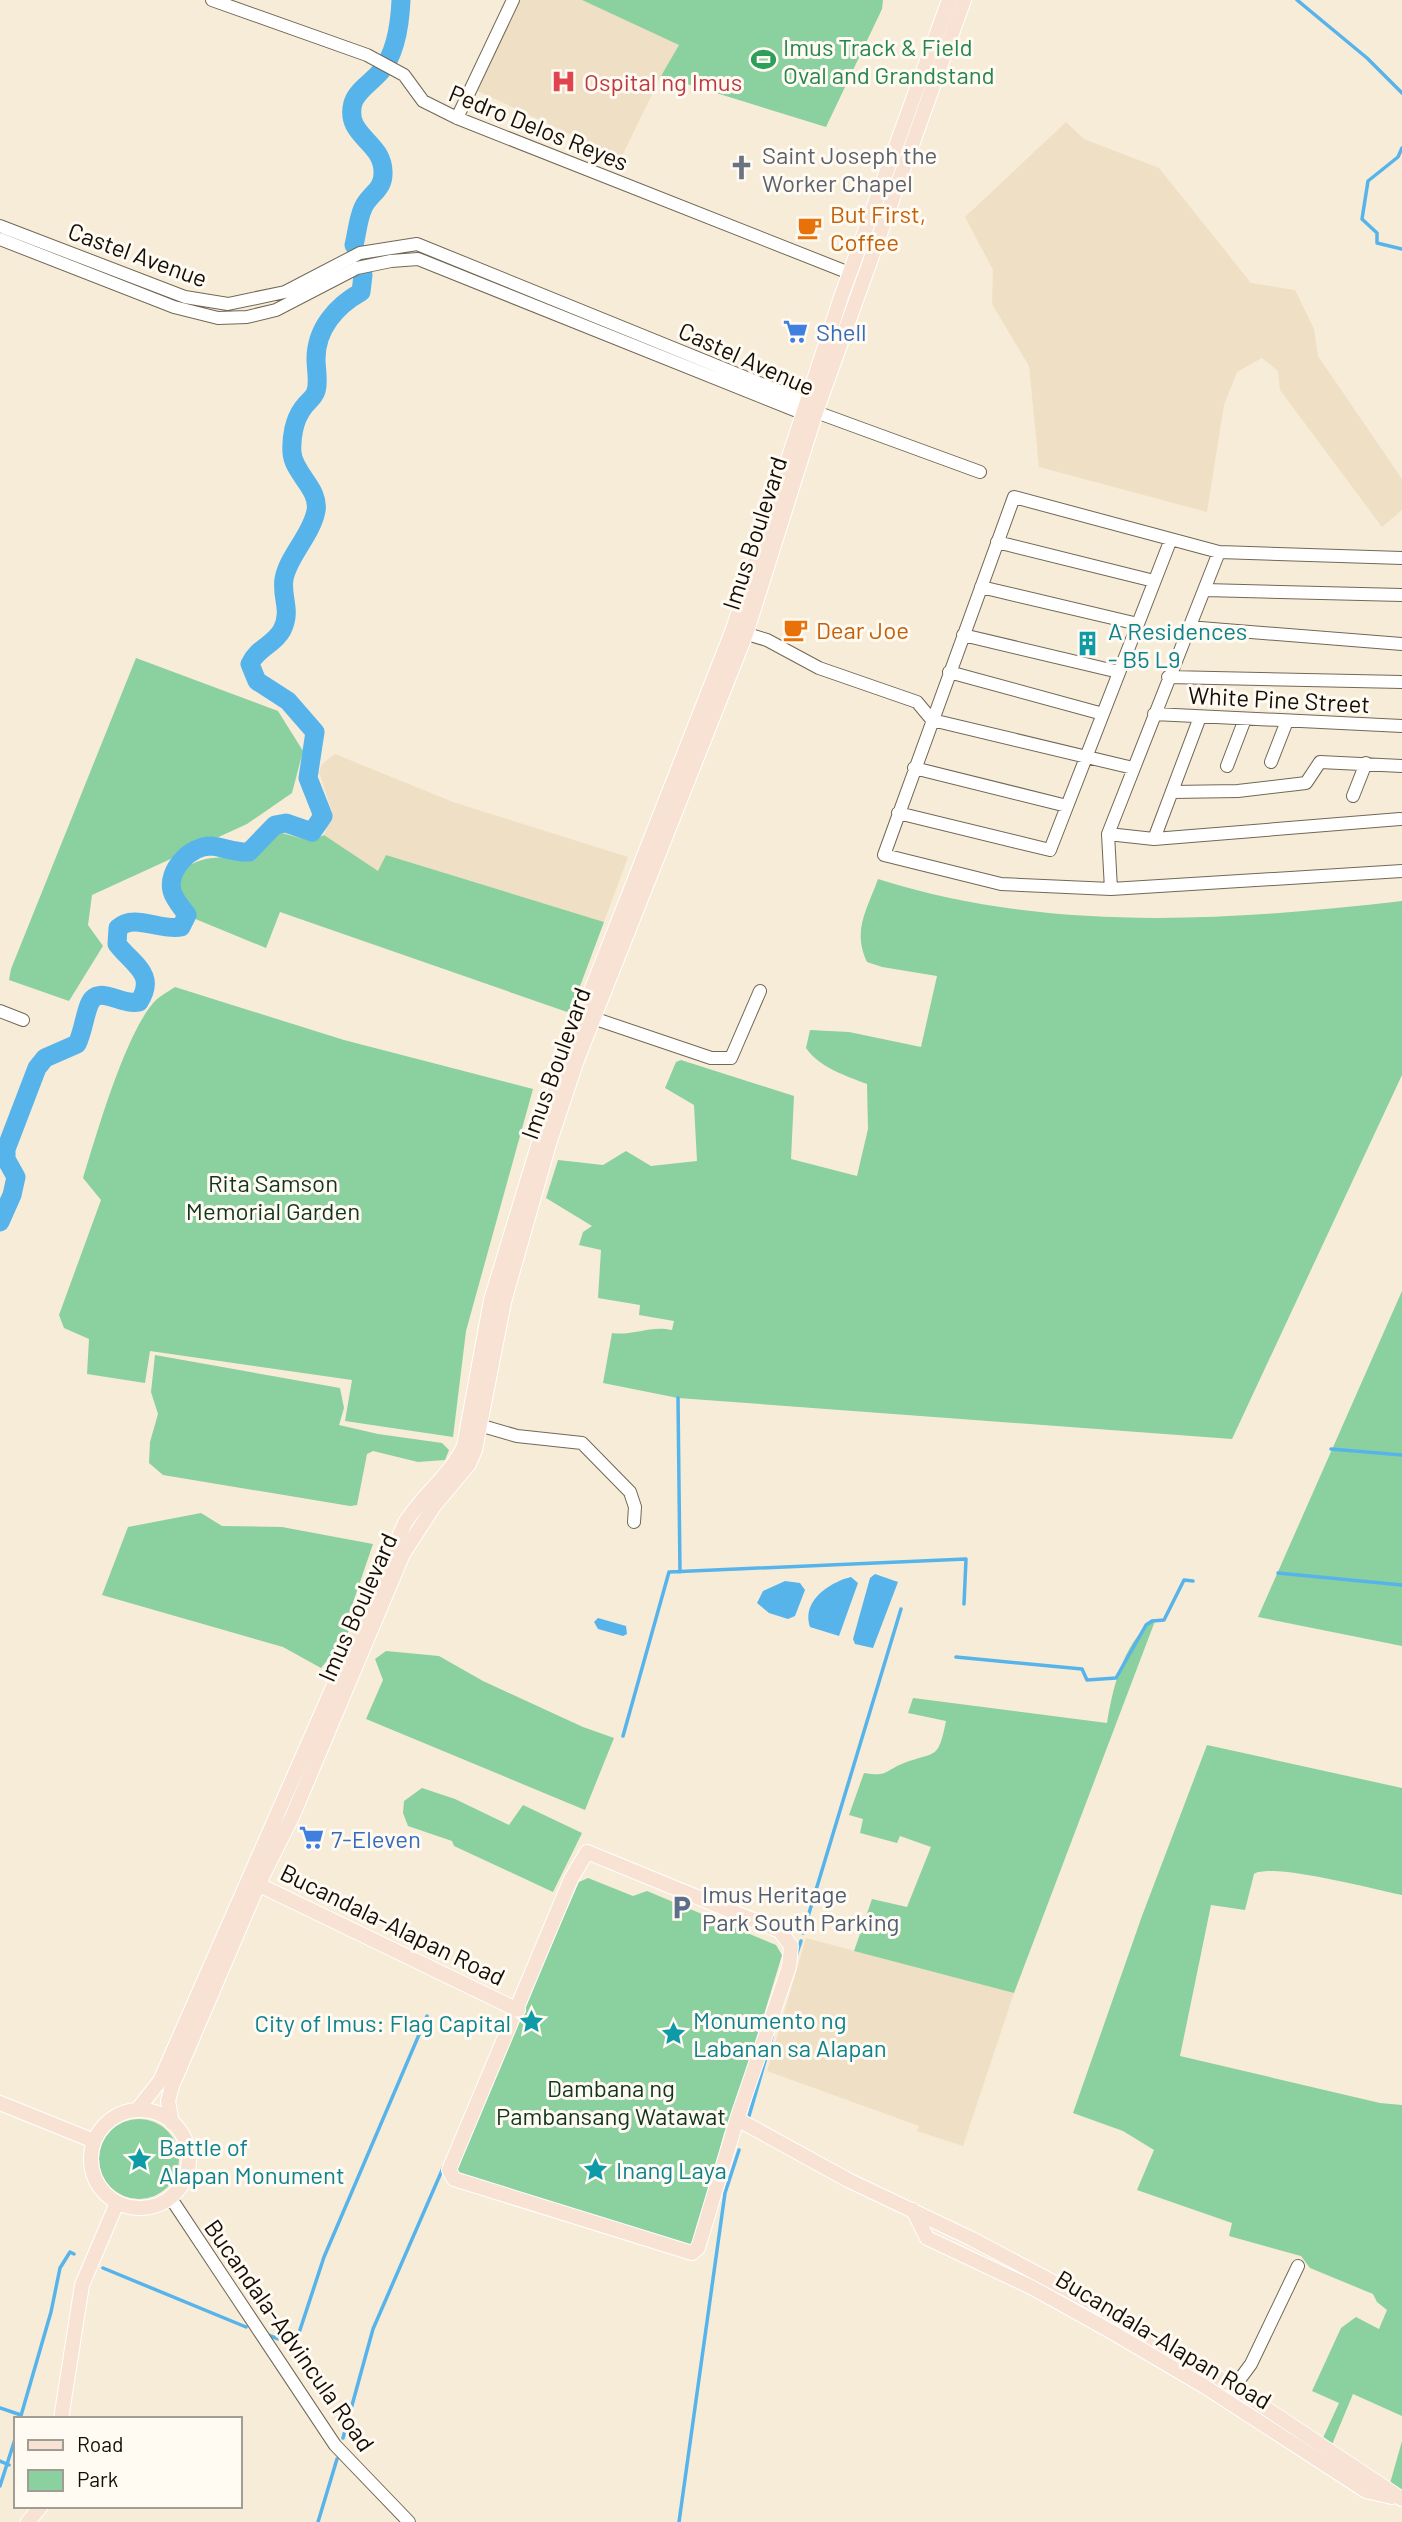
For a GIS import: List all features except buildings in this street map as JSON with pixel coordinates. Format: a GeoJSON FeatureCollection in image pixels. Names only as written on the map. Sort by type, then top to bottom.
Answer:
{"type":"FeatureCollection","features":[{"type":"Feature","properties":{"kind":"main road","name":"Imus Boulevard"},"geometry":{"type":"LineString","coordinates":[[137,2110],[160,2081],[253,1882],[292,1815],[403,1554],[434,1506],[470,1464],[474,1424],[498,1301],[588,1016],[740,632],[808,409],[949,0]]}},
{"type":"Feature","properties":{"kind":"main road","name":"Imus Boulevard"},"geometry":{"type":"LineString","coordinates":[[856,276],[964,0]]}},
{"type":"Feature","properties":{"kind":"main road","name":"Bucandala-Alapan Road"},"geometry":{"type":"LineString","coordinates":[[585,1852],[780,1931],[791,1946],[789,1967],[737,2119],[698,2248],[692,2253],[454,2179],[449,2170],[451,2161],[518,2010],[585,1852]]}},
{"type":"Feature","properties":{"kind":"main road","name":"Imus Boulevard"},"geometry":{"type":"LineString","coordinates":[[172,2123],[169,2101],[172,2086],[253,1882]]}},
{"type":"Feature","properties":{"kind":"main road","name":"Bucandala-Alapan Road"},"geometry":{"type":"LineString","coordinates":[[253,1882],[518,2010]]}},
{"type":"Feature","properties":{"kind":"main road"},"geometry":{"type":"LineString","coordinates":[[0,2103],[94,2141]]}},
{"type":"Feature","properties":{"kind":"main road"},"geometry":{"type":"LineString","coordinates":[[137,2110],[162,2116],[172,2123],[183,2136],[189,2165],[181,2186],[170,2197],[148,2208],[117,2203],[100,2189],[90,2159],[94,2141],[110,2121],[137,2110]]}},
{"type":"Feature","properties":{"kind":"main road","name":"Bucandala-Alapan Road"},"geometry":{"type":"LineString","coordinates":[[737,2119],[848,2180],[1047,2277],[1234,2387],[1399,2497]]}},
{"type":"Feature","properties":{"kind":"main road"},"geometry":{"type":"LineString","coordinates":[[61,2417],[82,2285],[117,2203]]}},
{"type":"Feature","properties":{"kind":"main road","name":"Bucandala-Alapan Road"},"geometry":{"type":"LineString","coordinates":[[913,2210],[927,2238],[1031,2287],[1102,2326],[1204,2386],[1366,2491],[1399,2497]]}},
{"type":"Feature","properties":{"kind":"street","name":"Pedro Delos Reyes"},"geometry":{"type":"LineString","coordinates":[[212,0],[317,34],[396,69],[413,84],[423,101],[457,118],[856,276]]}},
{"type":"Feature","properties":{"kind":"street"},"geometry":{"type":"LineString","coordinates":[[457,118],[513,0]]}},
{"type":"Feature","properties":{"kind":"street","name":"Castel Avenue"},"geometry":{"type":"LineString","coordinates":[[0,226],[185,297],[228,304],[285,292],[360,253],[417,244],[808,409]]}},
{"type":"Feature","properties":{"kind":"street","name":"Castel Avenue"},"geometry":{"type":"LineString","coordinates":[[0,239],[174,307],[218,318],[247,317],[276,310],[357,268],[418,259],[808,409]]}},
{"type":"Feature","properties":{"kind":"street"},"geometry":{"type":"LineString","coordinates":[[808,409],[980,472]]}},
{"type":"Feature","properties":{"kind":"street"},"geometry":{"type":"LineString","coordinates":[[1402,558],[1219,552],[1014,497],[884,855],[1001,884],[1111,889],[1402,871]]}},
{"type":"Feature","properties":{"kind":"street"},"geometry":{"type":"LineString","coordinates":[[898,813],[1050,850],[1171,539]]}},
{"type":"Feature","properties":{"kind":"street"},"geometry":{"type":"LineString","coordinates":[[997,542],[1154,581]]}},
{"type":"Feature","properties":{"kind":"street"},"geometry":{"type":"LineString","coordinates":[[1111,889],[1108,834],[1219,552]]}},
{"type":"Feature","properties":{"kind":"street"},"geometry":{"type":"LineString","coordinates":[[981,587],[1138,624]]}},
{"type":"Feature","properties":{"kind":"street"},"geometry":{"type":"LineString","coordinates":[[1205,590],[1402,595]]}},
{"type":"Feature","properties":{"kind":"street"},"geometry":{"type":"LineString","coordinates":[[1188,627],[1402,644]]}},
{"type":"Feature","properties":{"kind":"street"},"geometry":{"type":"LineString","coordinates":[[740,632],[767,640],[819,668],[917,702],[932,720],[1133,768]]}},
{"type":"Feature","properties":{"kind":"street"},"geometry":{"type":"LineString","coordinates":[[963,635],[1119,672]]}},
{"type":"Feature","properties":{"kind":"street"},"geometry":{"type":"LineString","coordinates":[[950,672],[1103,714]]}},
{"type":"Feature","properties":{"kind":"street"},"geometry":{"type":"LineString","coordinates":[[1168,677],[1402,682]]}},
{"type":"Feature","properties":{"kind":"street","name":"White Pine Street"},"geometry":{"type":"LineString","coordinates":[[1154,715],[1402,726]]}},
{"type":"Feature","properties":{"kind":"street"},"geometry":{"type":"LineString","coordinates":[[1154,839],[1200,717]]}},
{"type":"Feature","properties":{"kind":"street"},"geometry":{"type":"LineString","coordinates":[[1227,766],[1245,719]]}},
{"type":"Feature","properties":{"kind":"street"},"geometry":{"type":"LineString","coordinates":[[1271,762],[1287,721]]}},
{"type":"Feature","properties":{"kind":"street"},"geometry":{"type":"LineString","coordinates":[[1172,792],[1238,792],[1306,783],[1320,762],[1402,766]]}},
{"type":"Feature","properties":{"kind":"street"},"geometry":{"type":"LineString","coordinates":[[1353,796],[1366,763]]}},
{"type":"Feature","properties":{"kind":"street"},"geometry":{"type":"LineString","coordinates":[[914,768],[1067,806]]}},
{"type":"Feature","properties":{"kind":"street"},"geometry":{"type":"LineString","coordinates":[[1108,834],[1154,839],[1401,821]]}},
{"type":"Feature","properties":{"kind":"street"},"geometry":{"type":"LineString","coordinates":[[588,1016],[711,1058],[731,1058],[760,991]]}},
{"type":"Feature","properties":{"kind":"street"},"geometry":{"type":"LineString","coordinates":[[0,1011],[23,1020]]}},
{"type":"Feature","properties":{"kind":"street"},"geometry":{"type":"LineString","coordinates":[[474,1424],[517,1436],[582,1443],[630,1492],[635,1507],[634,1522]]}},
{"type":"Feature","properties":{"kind":"street","name":"Bucandala-Advincula Road"},"geometry":{"type":"LineString","coordinates":[[170,2197],[335,2445],[409,2522]]}},
{"type":"Feature","properties":{"kind":"street"},"geometry":{"type":"LineString","coordinates":[[1234,2387],[1251,2364],[1298,2266]]}},
{"type":"Feature","properties":{"kind":"shaded area","name":"Ospital ng Imus"},"geometry":{"type":"Polygon","coordinates":[[[510,0],[582,0],[680,45],[661,76],[621,158],[467,86],[510,0]]]}},
{"type":"Feature","properties":{"kind":"shaded area"},"geometry":{"type":"Polygon","coordinates":[[[1066,122],[1084,139],[1159,168],[1251,283],[1295,290],[1314,329],[1318,356],[1402,479],[1402,510],[1382,527],[1280,390],[1278,371],[1262,358],[1237,372],[1224,405],[1207,512],[1039,467],[1029,366],[992,304],[993,270],[965,217],[1066,122]]]}},
{"type":"Feature","properties":{"kind":"shaded area"},"geometry":{"type":"Polygon","coordinates":[[[335,754],[453,802],[628,857],[604,922],[386,855],[379,871],[368,866],[324,835],[332,812],[319,772],[322,764],[335,754]]]}},
{"type":"Feature","properties":{"kind":"shaded area"},"geometry":{"type":"Polygon","coordinates":[[[806,1938],[1014,1993],[963,2146],[917,2131],[919,2126],[767,2071],[806,1938]]]}},
{"type":"Feature","properties":{"kind":"green space","name":"Imus Track & Field Oval and Grandstand"},"geometry":{"type":"Polygon","coordinates":[[[582,0],[883,0],[882,9],[826,127],[661,76],[679,45],[582,0]]]}},
{"type":"Feature","properties":{"kind":"green space"},"geometry":{"type":"Polygon","coordinates":[[[136,658],[278,711],[303,751],[292,793],[247,824],[92,895],[88,925],[103,946],[69,1001],[9,980],[11,969],[136,658]]]}},
{"type":"Feature","properties":{"kind":"green space"},"geometry":{"type":"Polygon","coordinates":[[[271,830],[311,841],[324,835],[378,871],[386,855],[604,922],[570,1013],[280,912],[266,948],[193,918],[177,893],[181,871],[204,859],[246,859],[262,848],[271,830]]]}},
{"type":"Feature","properties":{"kind":"green space"},"geometry":{"type":"Polygon","coordinates":[[[878,879],[942,896],[1007,908],[1138,918],[1270,914],[1402,901],[1402,1075],[1232,1439],[678,1398],[603,1383],[612,1333],[672,1330],[674,1321],[639,1315],[640,1305],[598,1298],[601,1250],[579,1245],[583,1232],[592,1226],[546,1198],[558,1160],[603,1165],[626,1151],[651,1166],[697,1161],[694,1105],[665,1088],[676,1062],[681,1060],[794,1096],[791,1159],[857,1176],[868,1129],[867,1084],[834,1070],[811,1055],[806,1048],[810,1030],[849,1032],[921,1047],[937,976],[867,962],[861,930],[878,879]]]}},
{"type":"Feature","properties":{"kind":"green space","name":"Rita Samson Memorial Garden"},"geometry":{"type":"Polygon","coordinates":[[[175,987],[344,1040],[533,1089],[466,1331],[453,1437],[345,1421],[352,1380],[150,1351],[145,1383],[87,1374],[89,1339],[64,1328],[59,1315],[101,1200],[83,1178],[104,1110],[135,1033],[157,999],[175,987]]]}},
{"type":"Feature","properties":{"kind":"green space"},"geometry":{"type":"Polygon","coordinates":[[[1402,1291],[1402,1646],[1258,1617],[1402,1291]]]}},
{"type":"Feature","properties":{"kind":"green space"},"geometry":{"type":"Polygon","coordinates":[[[155,1355],[340,1388],[344,1408],[339,1425],[378,1434],[442,1443],[449,1450],[445,1460],[418,1462],[373,1451],[367,1454],[357,1505],[350,1506],[163,1475],[149,1463],[150,1442],[158,1414],[151,1392],[155,1355]]]}},
{"type":"Feature","properties":{"kind":"green space"},"geometry":{"type":"Polygon","coordinates":[[[201,1513],[222,1526],[282,1527],[373,1544],[346,1623],[350,1633],[321,1668],[283,1647],[102,1595],[128,1527],[201,1513]]]}},
{"type":"Feature","properties":{"kind":"green space"},"geometry":{"type":"Polygon","coordinates":[[[1152,1621],[1155,1621],[1014,1993],[854,1951],[872,1899],[907,1907],[931,1847],[900,1836],[897,1843],[860,1833],[863,1819],[849,1815],[864,1773],[882,1774],[938,1749],[946,1721],[908,1713],[913,1698],[1107,1723],[1120,1668],[1133,1643],[1152,1621]]]}},
{"type":"Feature","properties":{"kind":"green space"},"geometry":{"type":"Polygon","coordinates":[[[386,1651],[439,1656],[483,1681],[583,1727],[614,1738],[585,1810],[366,1719],[383,1680],[375,1659],[386,1651]]]}},
{"type":"Feature","properties":{"kind":"green space"},"geometry":{"type":"Polygon","coordinates":[[[1207,1745],[1402,1788],[1402,1895],[1302,1874],[1264,1871],[1254,1874],[1245,1910],[1211,1905],[1180,2056],[1380,2103],[1402,2105],[1402,2416],[1353,2394],[1331,2447],[1322,2440],[1339,2403],[1312,2391],[1341,2328],[1356,2317],[1379,2329],[1387,2310],[1377,2302],[1373,2294],[1310,2268],[1301,2256],[1229,2236],[1232,2223],[1137,2190],[1154,2150],[1123,2131],[1073,2113],[1142,1916],[1207,1745]]]}},
{"type":"Feature","properties":{"kind":"green space"},"geometry":{"type":"Polygon","coordinates":[[[422,1788],[455,1799],[509,1825],[523,1805],[582,1833],[553,1892],[454,1846],[452,1841],[408,1826],[403,1813],[404,1801],[422,1788]]]}},
{"type":"Feature","properties":{"kind":"green space","name":"Dambana ng Pambansang Watawat"},"geometry":{"type":"Polygon","coordinates":[[[588,1878],[633,1896],[647,1891],[776,1945],[782,1955],[743,2084],[724,2133],[697,2240],[689,2245],[463,2178],[456,2172],[457,2161],[579,1882],[588,1878]]]}},
{"type":"Feature","properties":{"kind":"green space"},"geometry":{"type":"Polygon","coordinates":[[[139,2119],[154,2122],[167,2131],[176,2144],[179,2159],[176,2174],[167,2187],[154,2196],[139,2199],[124,2196],[111,2187],[102,2174],[99,2159],[102,2144],[111,2131],[124,2122],[139,2119]]]}},
{"type":"Feature","properties":{"kind":"green space"},"geometry":{"type":"Polygon","coordinates":[[[1402,2441],[1402,2493],[1389,2487],[1402,2441]]]}},
{"type":"Feature","properties":{"kind":"water"},"geometry":{"type":"Polygon","coordinates":[[[875,1574],[898,1582],[873,1648],[855,1644],[853,1639],[870,1578],[875,1574]]]}},
{"type":"Feature","properties":{"kind":"water"},"geometry":{"type":"Polygon","coordinates":[[[851,1577],[858,1583],[839,1636],[810,1627],[808,1618],[813,1601],[826,1588],[851,1577]]]}},
{"type":"Feature","properties":{"kind":"water"},"geometry":{"type":"Polygon","coordinates":[[[785,1581],[800,1583],[805,1590],[795,1616],[788,1619],[769,1613],[757,1603],[763,1591],[785,1581]]]}},
{"type":"Feature","properties":{"kind":"water"},"geometry":{"type":"Polygon","coordinates":[[[598,1618],[626,1626],[627,1634],[623,1636],[598,1629],[594,1622],[598,1618]]]}},
{"type":"Feature","properties":{"kind":"waterway"},"geometry":{"type":"LineString","coordinates":[[354,245],[361,212],[379,188],[383,172],[377,153],[354,123],[353,103],[381,71],[390,56],[398,28],[401,0]]}},
{"type":"Feature","properties":{"kind":"waterway"},"geometry":{"type":"LineString","coordinates":[[1297,0],[1367,58],[1402,93]]}},
{"type":"Feature","properties":{"kind":"waterway"},"geometry":{"type":"LineString","coordinates":[[1402,148],[1398,157],[1368,181],[1362,219],[1377,233],[1377,243],[1402,249]]}},
{"type":"Feature","properties":{"kind":"waterway"},"geometry":{"type":"LineString","coordinates":[[0,1222],[12,1195],[16,1177],[6,1159],[6,1149],[37,1068],[45,1058],[77,1044],[93,999],[104,995],[139,1002],[144,992],[141,970],[117,944],[118,928],[132,922],[181,927],[187,915],[174,897],[171,883],[182,861],[195,850],[211,846],[249,852],[275,825],[286,823],[312,832],[323,816],[308,778],[315,732],[288,701],[257,681],[250,664],[282,630],[286,616],[283,586],[286,570],[316,511],[314,496],[297,468],[292,447],[297,418],[316,391],[317,348],[324,328],[336,311],[361,292],[363,275]]}},
{"type":"Feature","properties":{"kind":"waterway"},"geometry":{"type":"LineString","coordinates":[[678,1398],[680,1572]]}},
{"type":"Feature","properties":{"kind":"waterway"},"geometry":{"type":"LineString","coordinates":[[1331,1449],[1402,1455]]}},
{"type":"Feature","properties":{"kind":"waterway"},"geometry":{"type":"LineString","coordinates":[[623,1736],[669,1572],[966,1559],[964,1604]]}},
{"type":"Feature","properties":{"kind":"waterway"},"geometry":{"type":"LineString","coordinates":[[1278,1573],[1402,1585]]}},
{"type":"Feature","properties":{"kind":"waterway"},"geometry":{"type":"LineString","coordinates":[[956,1657],[1082,1669],[1087,1680],[1116,1678],[1146,1625],[1152,1621],[1164,1620],[1184,1580],[1193,1581]]}},
{"type":"Feature","properties":{"kind":"waterway"},"geometry":{"type":"LineString","coordinates":[[803,1933],[901,1609]]}},
{"type":"Feature","properties":{"kind":"waterway"},"geometry":{"type":"LineString","coordinates":[[796,1956],[801,1941]]}},
{"type":"Feature","properties":{"kind":"waterway"},"geometry":{"type":"LineString","coordinates":[[265,2334],[295,2345],[324,2257],[427,2016]]}},
{"type":"Feature","properties":{"kind":"waterway"},"geometry":{"type":"LineString","coordinates":[[749,2116],[772,2037]]}},
{"type":"Feature","properties":{"kind":"waterway"},"geometry":{"type":"LineString","coordinates":[[679,2522],[725,2193],[739,2150]]}},
{"type":"Feature","properties":{"kind":"waterway"},"geometry":{"type":"LineString","coordinates":[[343,2438],[373,2329],[443,2168]]}},
{"type":"Feature","properties":{"kind":"waterway"},"geometry":{"type":"LineString","coordinates":[[21,2417],[51,2312],[60,2268],[70,2252],[74,2254]]}},
{"type":"Feature","properties":{"kind":"waterway"},"geometry":{"type":"LineString","coordinates":[[103,2268],[246,2327]]}},
{"type":"Feature","properties":{"kind":"waterway"},"geometry":{"type":"LineString","coordinates":[[0,2408],[21,2415]]}},
{"type":"Feature","properties":{"kind":"waterway"},"geometry":{"type":"LineString","coordinates":[[0,2486],[14,2442]]}},
{"type":"Feature","properties":{"kind":"waterway"},"geometry":{"type":"LineString","coordinates":[[318,2522],[337,2459]]}},
{"type":"Feature","properties":{"kind":"waterway"},"geometry":{"type":"LineString","coordinates":[[0,2461],[9,2465]]}},
{"type":"Feature","properties":{"kind":"place","name":"Imus Track & Field Oval and Grandstand"},"geometry":{"type":"Point","coordinates":[763,60]}},
{"type":"Feature","properties":{"kind":"place","name":"Ospital ng Imus"},"geometry":{"type":"Point","coordinates":[564,81]}},
{"type":"Feature","properties":{"kind":"place","name":"Saint Joseph the Worker Chapel"},"geometry":{"type":"Point","coordinates":[742,168]}},
{"type":"Feature","properties":{"kind":"place","name":"But First, Coffee"},"geometry":{"type":"Point","coordinates":[810,227]}},
{"type":"Feature","properties":{"kind":"place","name":"Shell"},"geometry":{"type":"Point","coordinates":[796,331]}},
{"type":"Feature","properties":{"kind":"place","name":"Dear Joe"},"geometry":{"type":"Point","coordinates":[796,629]}},
{"type":"Feature","properties":{"kind":"place","name":"A Residences - B5 L9"},"geometry":{"type":"Point","coordinates":[1088,644]}},
{"type":"Feature","properties":{"kind":"place","name":"7-Eleven"},"geometry":{"type":"Point","coordinates":[311,1838]}},
{"type":"Feature","properties":{"kind":"place","name":"Imus Heritage Park South Parking"},"geometry":{"type":"Point","coordinates":[682,1907]}},
{"type":"Feature","properties":{"kind":"place","name":"City of Imus: Flag Capital"},"geometry":{"type":"Point","coordinates":[531,2022]}},
{"type":"Feature","properties":{"kind":"place","name":"Monumento ng Labanan sa Alapan"},"geometry":{"type":"Point","coordinates":[673,2033]}},
{"type":"Feature","properties":{"kind":"place","name":"Battle of Alapan Monument"},"geometry":{"type":"Point","coordinates":[139,2160]}},
{"type":"Feature","properties":{"kind":"place","name":"Inang Laya"},"geometry":{"type":"Point","coordinates":[596,2169]}}]}
